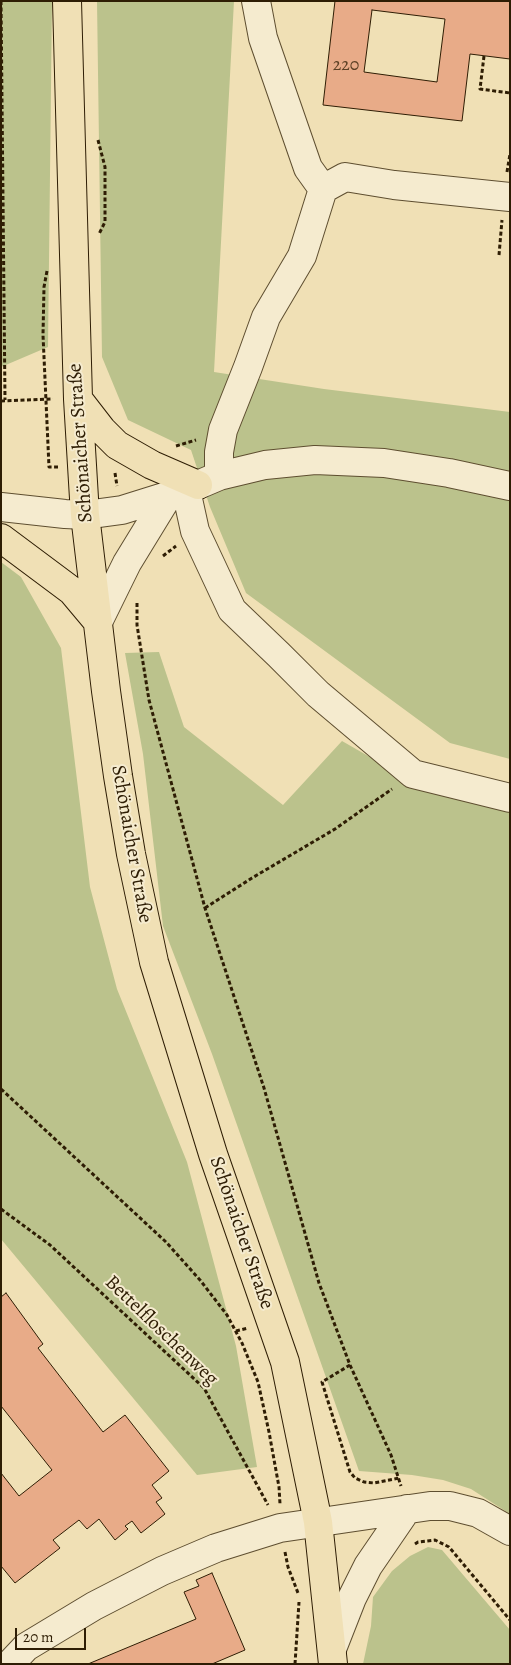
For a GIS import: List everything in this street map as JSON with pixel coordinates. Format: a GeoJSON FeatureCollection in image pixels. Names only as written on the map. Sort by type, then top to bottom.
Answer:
{"type":"FeatureCollection","features":[{"type":"Feature","properties":{"kind":"main road","name":"Schönaicher Straße"},"geometry":{"type":"LineString","coordinates":[[67,1],[78,399],[86,515],[118,776],[131,854],[154,962],[213,1154],[285,1362],[318,1522],[333,1656]]}},
{"type":"Feature","properties":{"kind":"main road"},"geometry":{"type":"LineString","coordinates":[[78,399],[102,430],[117,445],[192,487]]}},
{"type":"Feature","properties":{"kind":"main road"},"geometry":{"type":"LineString","coordinates":[[1,538],[72,591],[98,622]]}},
{"type":"Feature","properties":{"kind":"street"},"geometry":{"type":"LineString","coordinates":[[256,1],[263,38],[308,168],[322,189]]}},
{"type":"Feature","properties":{"kind":"street"},"geometry":{"type":"LineString","coordinates":[[98,622],[127,563],[192,487],[219,452],[223,430],[266,317],[302,256],[322,189],[345,178],[394,185],[510,196]]}},
{"type":"Feature","properties":{"kind":"street"},"geometry":{"type":"LineString","coordinates":[[1,507],[86,515],[122,510],[264,465],[315,460],[384,462],[510,486]]}},
{"type":"Feature","properties":{"kind":"street"},"geometry":{"type":"LineString","coordinates":[[192,487],[195,531],[232,610],[280,654],[318,694],[414,774],[510,798]]}},
{"type":"Feature","properties":{"kind":"street"},"geometry":{"type":"LineString","coordinates":[[10,1664],[26,1647],[94,1606],[162,1571],[216,1548],[280,1528],[430,1506],[450,1506],[478,1513],[510,1531]]}},
{"type":"Feature","properties":{"kind":"street"},"geometry":{"type":"LineString","coordinates":[[333,1656],[352,1598],[368,1566],[407,1509]]}},
{"type":"Feature","properties":{"kind":"path"},"geometry":{"type":"LineString","coordinates":[[2,1],[3,400],[46,399],[43,335],[44,287],[48,263]]}},
{"type":"Feature","properties":{"kind":"path"},"geometry":{"type":"LineString","coordinates":[[484,56],[480,89],[510,93]]}},
{"type":"Feature","properties":{"kind":"path"},"geometry":{"type":"LineString","coordinates":[[170,448],[223,430]]}},
{"type":"Feature","properties":{"kind":"path"},"geometry":{"type":"LineString","coordinates":[[156,562],[195,531]]}},
{"type":"Feature","properties":{"kind":"path"},"geometry":{"type":"LineString","coordinates":[[137,600],[137,625],[149,700],[205,908],[264,1088],[319,1283],[350,1365],[391,1455],[407,1509]]}},
{"type":"Feature","properties":{"kind":"path"},"geometry":{"type":"LineString","coordinates":[[205,908],[335,829],[414,774]]}},
{"type":"Feature","properties":{"kind":"path"},"geometry":{"type":"LineString","coordinates":[[1,1089],[166,1242],[227,1314],[242,1343],[258,1382],[270,1432],[279,1488],[280,1528],[288,1566],[299,1596],[295,1664]]}},
{"type":"Feature","properties":{"kind":"path","name":"Bettelfloschenweg"},"geometry":{"type":"LineString","coordinates":[[1,1209],[50,1245],[204,1388],[280,1528]]}},
{"type":"Feature","properties":{"kind":"path"},"geometry":{"type":"LineString","coordinates":[[350,1365],[322,1382],[350,1472],[355,1478],[364,1482],[374,1483],[399,1478]]}},
{"type":"Feature","properties":{"kind":"path"},"geometry":{"type":"LineString","coordinates":[[418,1542],[435,1540],[449,1547],[510,1620]]}},
{"type":"Feature","properties":{"kind":"green space"},"geometry":{"type":"Polygon","coordinates":[[[1,1],[52,1],[48,347],[1,367],[1,1]]]}},
{"type":"Feature","properties":{"kind":"green space"},"geometry":{"type":"Polygon","coordinates":[[[97,1],[234,1],[214,372],[324,389],[510,412],[510,759],[450,743],[246,593],[210,507],[191,450],[128,420],[102,357],[97,1]]]}},
{"type":"Feature","properties":{"kind":"green space"},"geometry":{"type":"Polygon","coordinates":[[[1,562],[21,577],[61,648],[90,887],[117,989],[187,1162],[236,1346],[257,1467],[197,1475],[1,1239],[1,562]]]}},
{"type":"Feature","properties":{"kind":"green space"},"geometry":{"type":"Polygon","coordinates":[[[159,652],[184,727],[283,805],[342,741],[424,788],[510,810],[510,1514],[471,1489],[443,1480],[412,1475],[359,1471],[212,1054],[163,926],[143,754],[125,653],[159,652]]]}},
{"type":"Feature","properties":{"kind":"green space"},"geometry":{"type":"Polygon","coordinates":[[[428,1547],[442,1550],[510,1630],[510,1664],[363,1664],[371,1626],[373,1597],[392,1571],[410,1556],[428,1547]]]}},
{"type":"Feature","properties":{"kind":"building"},"geometry":{"type":"Polygon","coordinates":[[[335,1],[510,1],[510,59],[470,54],[462,121],[323,105],[335,1]],[[372,10],[364,72],[437,82],[445,19],[372,10]]]}},
{"type":"Feature","properties":{"kind":"building"},"geometry":{"type":"Polygon","coordinates":[[[6,1293],[43,1344],[38,1348],[103,1432],[125,1415],[169,1471],[152,1485],[162,1498],[156,1502],[165,1514],[141,1533],[132,1521],[125,1526],[128,1529],[115,1540],[99,1519],[87,1529],[79,1520],[53,1540],[60,1548],[15,1583],[1,1566],[1,1473],[19,1496],[52,1470],[1,1406],[1,1297],[6,1293]]]}},
{"type":"Feature","properties":{"kind":"building"},"geometry":{"type":"Polygon","coordinates":[[[212,1573],[245,1650],[212,1664],[88,1664],[196,1619],[184,1592],[199,1586],[196,1580],[212,1573]]]}}]}
